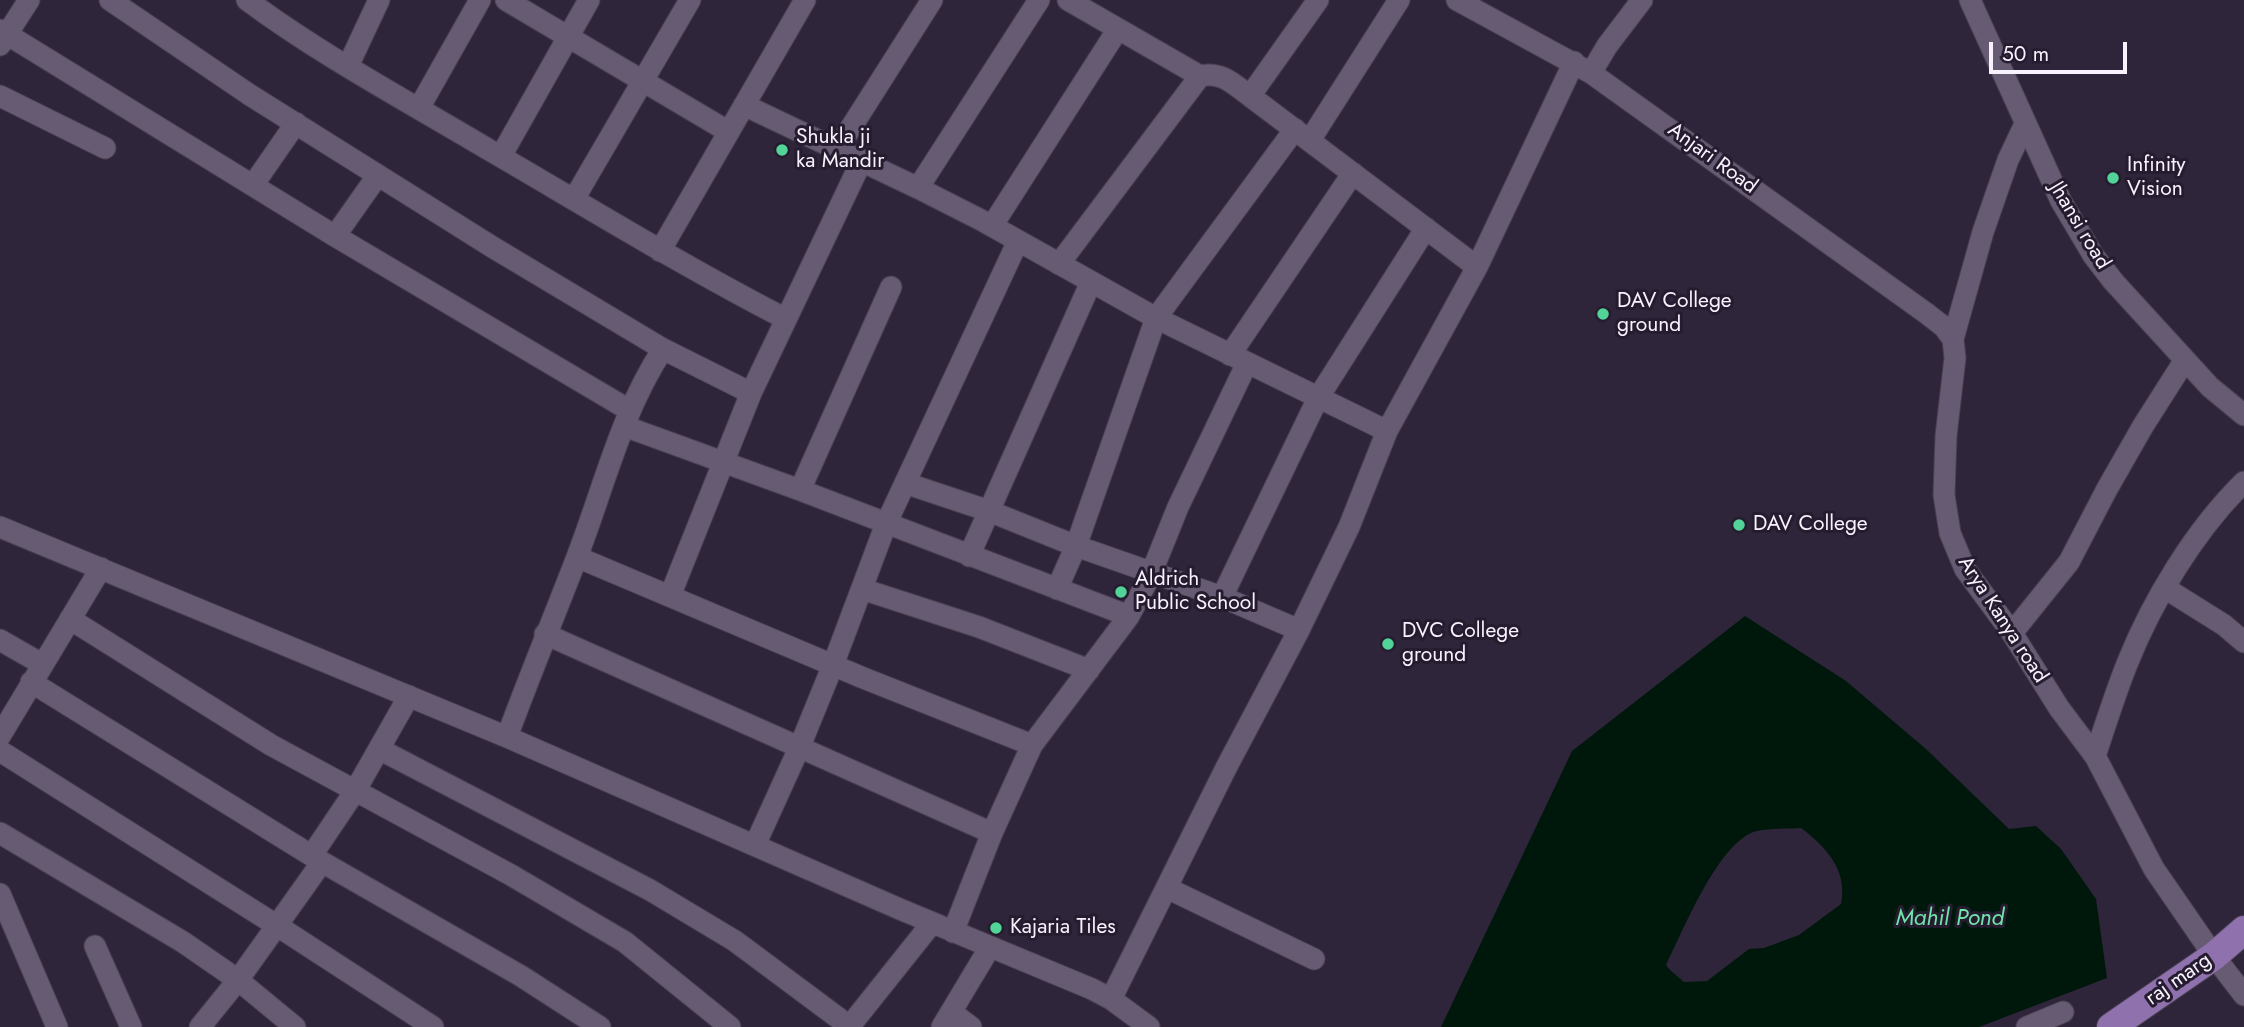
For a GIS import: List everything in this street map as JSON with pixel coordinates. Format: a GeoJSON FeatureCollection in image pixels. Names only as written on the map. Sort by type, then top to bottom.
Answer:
{"type":"FeatureCollection","features":[{"type":"Feature","properties":{"kind":"main road","name":"raj marg"},"geometry":{"type":"LineString","coordinates":[[2111,1027],[2214,956],[2244,930]]}},
{"type":"Feature","properties":{"kind":"street"},"geometry":{"type":"LineString","coordinates":[[29,0],[2,37],[253,185],[626,418],[723,462],[1129,616]]}},
{"type":"Feature","properties":{"kind":"street"},"geometry":{"type":"LineString","coordinates":[[110,0],[296,123],[495,248],[663,349],[751,393]]}},
{"type":"Feature","properties":{"kind":"street"},"geometry":{"type":"LineString","coordinates":[[247,0],[348,66],[660,251],[786,319]]}},
{"type":"Feature","properties":{"kind":"street"},"geometry":{"type":"LineString","coordinates":[[348,66],[379,0]]}},
{"type":"Feature","properties":{"kind":"street"},"geometry":{"type":"LineString","coordinates":[[419,108],[480,0]]}},
{"type":"Feature","properties":{"kind":"street"},"geometry":{"type":"LineString","coordinates":[[506,0],[729,132]]}},
{"type":"Feature","properties":{"kind":"street"},"geometry":{"type":"LineString","coordinates":[[501,156],[589,0]]}},
{"type":"Feature","properties":{"kind":"street"},"geometry":{"type":"LineString","coordinates":[[573,199],[690,0]]}},
{"type":"Feature","properties":{"kind":"street"},"geometry":{"type":"LineString","coordinates":[[660,251],[805,0]]}},
{"type":"Feature","properties":{"kind":"street"},"geometry":{"type":"LineString","coordinates":[[838,148],[932,0]]}},
{"type":"Feature","properties":{"kind":"street"},"geometry":{"type":"LineString","coordinates":[[918,188],[1039,0]]}},
{"type":"Feature","properties":{"kind":"street"},"geometry":{"type":"LineString","coordinates":[[1068,0],[1200,76],[1212,74],[1223,77],[1303,134],[1477,267]]}},
{"type":"Feature","properties":{"kind":"street"},"geometry":{"type":"LineString","coordinates":[[1251,96],[1318,0]]}},
{"type":"Feature","properties":{"kind":"street"},"geometry":{"type":"LineString","coordinates":[[1057,589],[1076,546],[1156,318],[1303,134],[1399,0]]}},
{"type":"Feature","properties":{"kind":"street","name":"Anjari Road"},"geometry":{"type":"LineString","coordinates":[[1457,0],[1583,67],[1926,313],[1944,327],[1953,339]]}},
{"type":"Feature","properties":{"kind":"street"},"geometry":{"type":"LineString","coordinates":[[1111,999],[1349,527],[1387,430],[1583,67],[1607,46],[1642,0]]}},
{"type":"Feature","properties":{"kind":"street","name":"Jhansi road"},"geometry":{"type":"LineString","coordinates":[[1970,0],[2061,201],[2093,255],[2113,281],[2210,387],[2240,405]]}},
{"type":"Feature","properties":{"kind":"street"},"geometry":{"type":"LineString","coordinates":[[992,226],[1118,29]]}},
{"type":"Feature","properties":{"kind":"street"},"geometry":{"type":"LineString","coordinates":[[1059,264],[1200,76]]}},
{"type":"Feature","properties":{"kind":"street"},"geometry":{"type":"LineString","coordinates":[[0,96],[105,148]]}},
{"type":"Feature","properties":{"kind":"street"},"geometry":{"type":"LineString","coordinates":[[744,105],[918,188],[992,226],[1156,318],[1387,430]]}},
{"type":"Feature","properties":{"kind":"street"},"geometry":{"type":"LineString","coordinates":[[253,185],[296,123]]}},
{"type":"Feature","properties":{"kind":"street","name":"Arya Kanya road"},"geometry":{"type":"LineString","coordinates":[[2025,124],[2008,160],[1983,232],[1953,339],[1955,358],[1946,436],[1944,495],[1950,533],[1965,569],[2012,633],[2059,708],[2095,756],[2154,869],[2244,995]]}},
{"type":"Feature","properties":{"kind":"street"},"geometry":{"type":"LineString","coordinates":[[670,596],[751,393],[862,160]]}},
{"type":"Feature","properties":{"kind":"street"},"geometry":{"type":"LineString","coordinates":[[953,932],[992,833],[1032,746],[1129,616],[1151,574],[1238,359],[1353,173]]}},
{"type":"Feature","properties":{"kind":"street"},"geometry":{"type":"LineString","coordinates":[[335,236],[378,175]]}},
{"type":"Feature","properties":{"kind":"street"},"geometry":{"type":"LineString","coordinates":[[1223,597],[1318,398],[1426,228]]}},
{"type":"Feature","properties":{"kind":"street"},"geometry":{"type":"LineString","coordinates":[[755,845],[800,746],[886,524],[1018,241]]}},
{"type":"Feature","properties":{"kind":"street"},"geometry":{"type":"LineString","coordinates":[[969,555],[1091,282]]}},
{"type":"Feature","properties":{"kind":"street"},"geometry":{"type":"LineString","coordinates":[[800,490],[891,288]]}},
{"type":"Feature","properties":{"kind":"street"},"geometry":{"type":"LineString","coordinates":[[507,737],[577,557],[626,418],[644,377],[663,349]]}},
{"type":"Feature","properties":{"kind":"street"},"geometry":{"type":"LineString","coordinates":[[2012,633],[2069,562],[2143,426],[2185,360]]}},
{"type":"Feature","properties":{"kind":"street"},"geometry":{"type":"LineString","coordinates":[[2095,756],[2128,662],[2165,588],[2192,545],[2244,482]]}},
{"type":"Feature","properties":{"kind":"street"},"geometry":{"type":"LineString","coordinates":[[905,483],[989,511],[1151,574],[1223,597],[1299,630]]}},
{"type":"Feature","properties":{"kind":"street"},"geometry":{"type":"LineString","coordinates":[[0,527],[507,737],[1111,999],[1149,1027]]}},
{"type":"Feature","properties":{"kind":"street"},"geometry":{"type":"LineString","coordinates":[[577,557],[1032,746]]}},
{"type":"Feature","properties":{"kind":"street"},"geometry":{"type":"LineString","coordinates":[[0,736],[8,701],[36,673],[100,568]]}},
{"type":"Feature","properties":{"kind":"street"},"geometry":{"type":"LineString","coordinates":[[2165,588],[2224,625],[2244,642]]}},
{"type":"Feature","properties":{"kind":"street"},"geometry":{"type":"LineString","coordinates":[[862,589],[979,626],[1089,670]]}},
{"type":"Feature","properties":{"kind":"street"},"geometry":{"type":"LineString","coordinates":[[70,619],[271,745],[511,875],[625,942],[730,1027]]}},
{"type":"Feature","properties":{"kind":"street"},"geometry":{"type":"LineString","coordinates":[[545,634],[992,833]]}},
{"type":"Feature","properties":{"kind":"street"},"geometry":{"type":"LineString","coordinates":[[0,640],[36,673],[317,859],[521,976],[600,1027]]}},
{"type":"Feature","properties":{"kind":"street"},"geometry":{"type":"LineString","coordinates":[[200,1027],[238,980],[276,925],[317,859],[409,696]]}},
{"type":"Feature","properties":{"kind":"street"},"geometry":{"type":"LineString","coordinates":[[379,749],[650,890],[735,941],[849,1027],[932,923]]}},
{"type":"Feature","properties":{"kind":"street"},"geometry":{"type":"LineString","coordinates":[[0,751],[433,1027]]}},
{"type":"Feature","properties":{"kind":"street"},"geometry":{"type":"LineString","coordinates":[[0,833],[171,935],[238,980],[295,1027]]}},
{"type":"Feature","properties":{"kind":"street"},"geometry":{"type":"LineString","coordinates":[[1167,888],[1314,959]]}},
{"type":"Feature","properties":{"kind":"street"},"geometry":{"type":"LineString","coordinates":[[0,894],[58,1027]]}},
{"type":"Feature","properties":{"kind":"street"},"geometry":{"type":"LineString","coordinates":[[95,946],[131,1027]]}},
{"type":"Feature","properties":{"kind":"street"},"geometry":{"type":"LineString","coordinates":[[971,1027],[947,1019],[990,947]]}},
{"type":"Feature","properties":{"kind":"street"},"geometry":{"type":"LineString","coordinates":[[2027,1027],[2063,1012]]}},
{"type":"Feature","properties":{"kind":"water","name":"Mahil Pond"},"geometry":{"type":"Polygon","coordinates":[[[1745,616],[1846,681],[1926,749],[2009,829],[2036,826],[2061,849],[2096,899],[2107,978],[1979,1027],[1441,1027],[1572,751],[1745,616]],[[1801,828],[1757,831],[1743,838],[1729,851],[1692,910],[1666,965],[1670,970],[1684,982],[1707,981],[1749,949],[1764,948],[1799,935],[1841,904],[1841,880],[1838,870],[1826,851],[1801,828]]]}},
{"type":"Feature","properties":{"kind":"place","name":"Shukla ji ka Mandir"},"geometry":{"type":"Point","coordinates":[782,150]}},
{"type":"Feature","properties":{"kind":"place","name":"Infinity Vision"},"geometry":{"type":"Point","coordinates":[2113,178]}},
{"type":"Feature","properties":{"kind":"place","name":"DAV College ground"},"geometry":{"type":"Point","coordinates":[1603,314]}},
{"type":"Feature","properties":{"kind":"place","name":"DAV College"},"geometry":{"type":"Point","coordinates":[1739,525]}},
{"type":"Feature","properties":{"kind":"place","name":"Aldrich Public School"},"geometry":{"type":"Point","coordinates":[1121,592]}},
{"type":"Feature","properties":{"kind":"place","name":"DVC College ground"},"geometry":{"type":"Point","coordinates":[1388,644]}},
{"type":"Feature","properties":{"kind":"place","name":"Kajaria Tiles"},"geometry":{"type":"Point","coordinates":[996,928]}}]}
